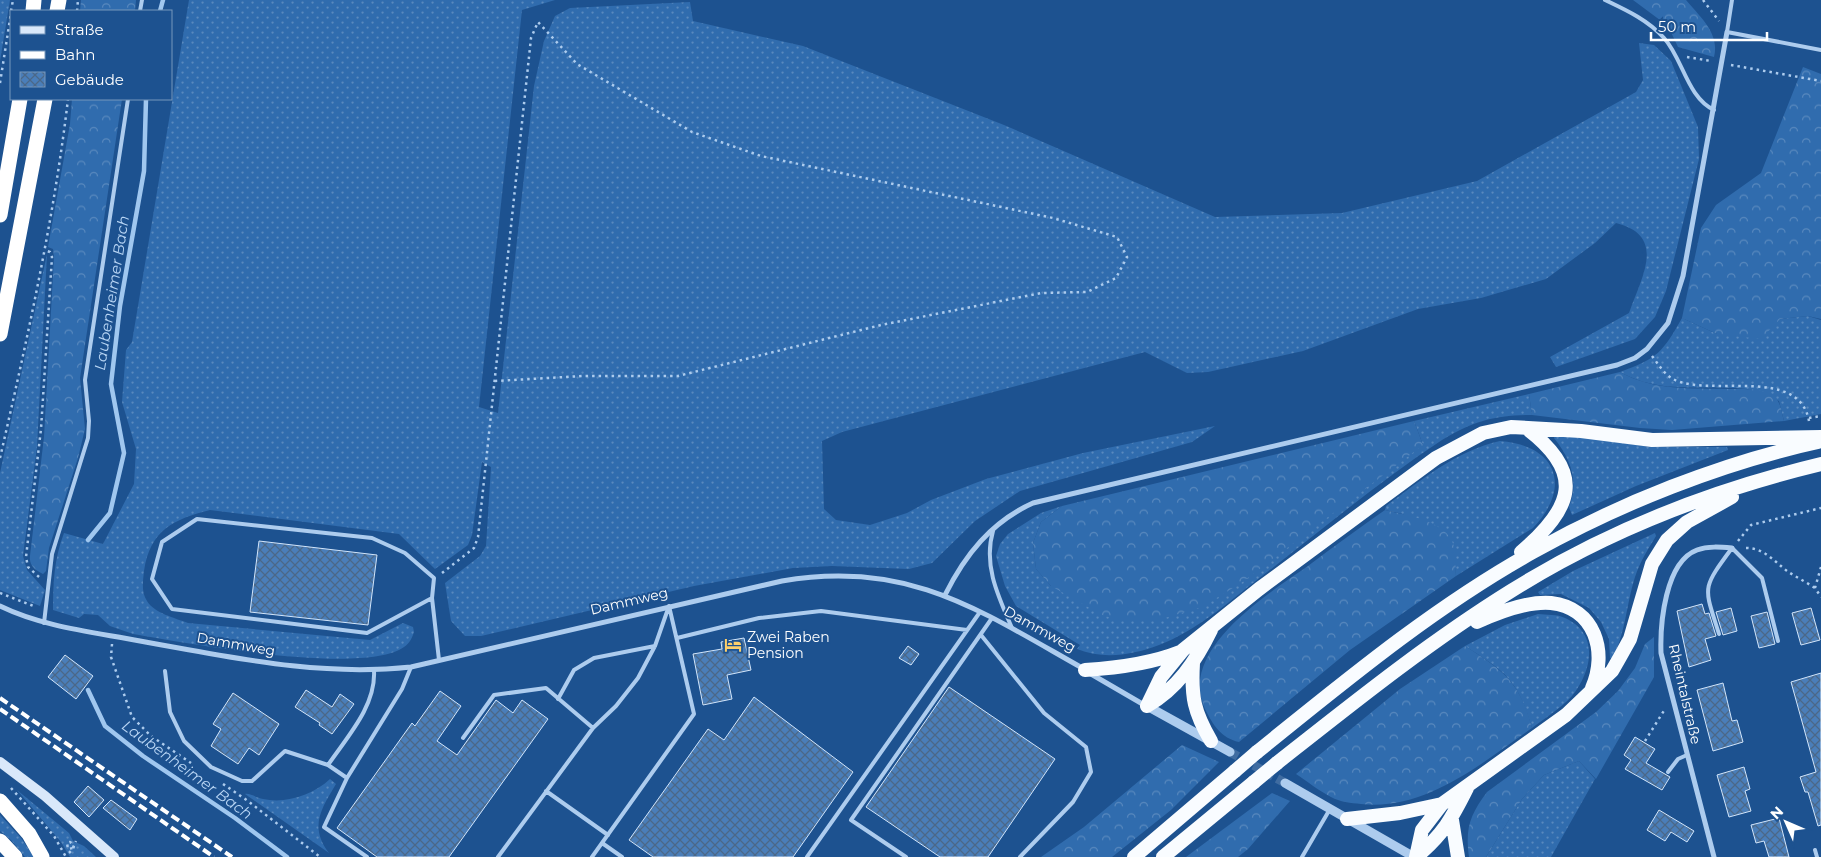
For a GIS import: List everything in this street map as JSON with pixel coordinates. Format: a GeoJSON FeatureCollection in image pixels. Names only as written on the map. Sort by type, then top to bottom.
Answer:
{"type":"FeatureCollection","features":[{"type":"Feature","properties":{"kind":"highway"},"geometry":{"type":"LineString","coordinates":[[0,215],[20,100]]}},
{"type":"Feature","properties":{"kind":"highway"},"geometry":{"type":"LineString","coordinates":[[0,334],[45,100]]}},
{"type":"Feature","properties":{"kind":"highway"},"geometry":{"type":"LineString","coordinates":[[1085,670],[1125,666],[1165,658],[1183,650],[1213,628],[1259,589],[1436,458],[1483,433],[1497,429],[1526,428],[1581,431],[1652,440],[1821,437]]}},
{"type":"Feature","properties":{"kind":"highway"},"geometry":{"type":"LineString","coordinates":[[1134,857],[1235,771],[1346,681],[1475,588],[1538,538],[1555,518],[1565,498],[1566,485],[1562,466],[1557,456],[1541,439],[1526,428]]}},
{"type":"Feature","properties":{"kind":"highway"},"geometry":{"type":"LineString","coordinates":[[1475,588],[1533,552],[1612,513],[1669,488],[1789,449],[1821,442]]}},
{"type":"Feature","properties":{"kind":"highway"},"geometry":{"type":"LineString","coordinates":[[1163,857],[1354,702],[1440,639],[1512,590],[1606,540],[1708,498],[1781,474],[1821,464]]}},
{"type":"Feature","properties":{"kind":"highway"},"geometry":{"type":"LineString","coordinates":[[1415,857],[1422,830],[1442,804],[1566,715],[1612,671],[1630,639],[1652,564],[1667,540],[1687,522],[1781,474]]}},
{"type":"Feature","properties":{"kind":"highway"},"geometry":{"type":"LineString","coordinates":[[1440,639],[1496,613],[1538,603],[1564,606],[1586,622],[1597,638],[1600,650],[1598,673],[1589,694]]}},
{"type":"Feature","properties":{"kind":"highway"},"geometry":{"type":"LineString","coordinates":[[1147,706],[1167,693],[1193,662],[1213,628]]}},
{"type":"Feature","properties":{"kind":"highway"},"geometry":{"type":"LineString","coordinates":[[1147,706],[1161,676],[1183,650]]}},
{"type":"Feature","properties":{"kind":"highway"},"geometry":{"type":"LineString","coordinates":[[1193,662],[1192,701],[1201,725],[1211,741]]}},
{"type":"Feature","properties":{"kind":"highway"},"geometry":{"type":"LineString","coordinates":[[1415,857],[1439,836],[1452,820],[1468,787]]}},
{"type":"Feature","properties":{"kind":"highway"},"geometry":{"type":"LineString","coordinates":[[0,801],[29,834],[42,857]]}},
{"type":"Feature","properties":{"kind":"highway"},"geometry":{"type":"LineString","coordinates":[[1348,819],[1400,813],[1442,804]]}},
{"type":"Feature","properties":{"kind":"highway"},"geometry":{"type":"LineString","coordinates":[[1452,820],[1458,857]]}},
{"type":"Feature","properties":{"kind":"highway"},"geometry":{"type":"LineString","coordinates":[[0,841],[15,857]]}},
{"type":"Feature","properties":{"kind":"main road"},"geometry":{"type":"LineString","coordinates":[[0,762],[46,796],[114,857]]}},
{"type":"Feature","properties":{"kind":"street"},"geometry":{"type":"LineString","coordinates":[[944,595],[964,559],[994,526],[1020,508],[1050,497],[1617,365],[1635,358],[1647,349],[1668,323],[1683,276],[1727,32]]}},
{"type":"Feature","properties":{"kind":"street","name":"Rheintalstraße"},"geometry":{"type":"LineString","coordinates":[[1714,857],[1661,653],[1660,636],[1666,596],[1672,579],[1683,561],[1696,550],[1714,547],[1732,548]]}},
{"type":"Feature","properties":{"kind":"street","name":"Dammweg"},"geometry":{"type":"LineString","coordinates":[[0,606],[44,622],[298,668],[374,671],[440,660],[775,582],[828,575],[870,576],[890,579],[944,595],[980,612],[1012,628],[1230,752]]}},
{"type":"Feature","properties":{"kind":"street"},"geometry":{"type":"LineString","coordinates":[[1284,783],[1415,857]]}},
{"type":"Feature","properties":{"kind":"lane"},"geometry":{"type":"LineString","coordinates":[[1605,0],[1639,18],[1665,38],[1681,62],[1698,98],[1703,104],[1714,110]]}},
{"type":"Feature","properties":{"kind":"lane"},"geometry":{"type":"LineString","coordinates":[[1732,0],[1727,32],[1821,50]]}},
{"type":"Feature","properties":{"kind":"lane"},"geometry":{"type":"LineString","coordinates":[[44,622],[47,610],[52,554],[88,438],[89,421],[85,380],[128,100]]}},
{"type":"Feature","properties":{"kind":"lane"},"geometry":{"type":"LineString","coordinates":[[432,598],[367,633],[172,609],[152,579],[162,542],[197,519],[372,538],[405,553],[434,578],[432,598],[440,660]]}},
{"type":"Feature","properties":{"kind":"lane"},"geometry":{"type":"LineString","coordinates":[[994,526],[989,544],[988,563],[1001,604],[1012,628]]}},
{"type":"Feature","properties":{"kind":"lane"},"geometry":{"type":"LineString","coordinates":[[1719,634],[1708,600],[1708,585],[1710,578],[1732,548],[1762,578],[1778,641]]}},
{"type":"Feature","properties":{"kind":"lane"},"geometry":{"type":"LineString","coordinates":[[592,857],[694,714],[669,606]]}},
{"type":"Feature","properties":{"kind":"lane"},"geometry":{"type":"LineString","coordinates":[[498,857],[593,728],[616,706],[638,678],[655,646],[669,606]]}},
{"type":"Feature","properties":{"kind":"lane"},"geometry":{"type":"LineString","coordinates":[[677,638],[759,618],[822,611],[967,630]]}},
{"type":"Feature","properties":{"kind":"lane"},"geometry":{"type":"LineString","coordinates":[[807,857],[980,612]]}},
{"type":"Feature","properties":{"kind":"lane"},"geometry":{"type":"LineString","coordinates":[[906,857],[851,820],[992,618]]}},
{"type":"Feature","properties":{"kind":"lane"},"geometry":{"type":"LineString","coordinates":[[980,635],[1044,713],[1086,747],[1090,772],[1073,802],[1020,857]]}},
{"type":"Feature","properties":{"kind":"lane"},"geometry":{"type":"LineString","coordinates":[[558,699],[574,670],[594,658],[655,646]]}},
{"type":"Feature","properties":{"kind":"lane"},"geometry":{"type":"LineString","coordinates":[[367,857],[324,827],[347,778],[402,689],[411,666]]}},
{"type":"Feature","properties":{"kind":"lane"},"geometry":{"type":"LineString","coordinates":[[165,671],[170,712],[184,741],[210,767],[242,781],[252,780],[284,751],[328,765],[347,778]]}},
{"type":"Feature","properties":{"kind":"lane"},"geometry":{"type":"LineString","coordinates":[[328,765],[370,700],[374,686],[374,671]]}},
{"type":"Feature","properties":{"kind":"lane"},"geometry":{"type":"LineString","coordinates":[[463,738],[494,695],[546,688],[593,728]]}},
{"type":"Feature","properties":{"kind":"lane"},"geometry":{"type":"LineString","coordinates":[[1668,772],[1678,759],[1688,755]]}},
{"type":"Feature","properties":{"kind":"lane"},"geometry":{"type":"LineString","coordinates":[[546,792],[608,835]]}},
{"type":"Feature","properties":{"kind":"lane"},"geometry":{"type":"LineString","coordinates":[[1302,857],[1330,809]]}},
{"type":"Feature","properties":{"kind":"lane"},"geometry":{"type":"LineString","coordinates":[[602,843],[622,857]]}},
{"type":"Feature","properties":{"kind":"lane"},"geometry":{"type":"LineString","coordinates":[[1815,850],[1817,857]]}},
{"type":"Feature","properties":{"kind":"path"},"geometry":{"type":"LineString","coordinates":[[1704,0],[1727,32]]}},
{"type":"Feature","properties":{"kind":"path"},"geometry":{"type":"LineString","coordinates":[[0,83],[10,18]]}},
{"type":"Feature","properties":{"kind":"path"},"geometry":{"type":"LineString","coordinates":[[434,578],[474,548],[478,537],[531,38],[538,22],[577,64],[692,132],[761,156],[1053,218],[1117,237],[1127,257],[1116,278],[1088,292],[1040,293],[882,324],[678,376],[582,376],[495,381]]}},
{"type":"Feature","properties":{"kind":"path"},"geometry":{"type":"LineString","coordinates":[[1687,57],[1717,62]]}},
{"type":"Feature","properties":{"kind":"path"},"geometry":{"type":"LineString","coordinates":[[1729,64],[1821,81]]}},
{"type":"Feature","properties":{"kind":"path"},"geometry":{"type":"LineString","coordinates":[[0,458],[44,250],[68,100]]}},
{"type":"Feature","properties":{"kind":"path"},"geometry":{"type":"LineString","coordinates":[[44,250],[50,252],[52,257],[41,429],[26,561],[33,573],[49,580]]}},
{"type":"Feature","properties":{"kind":"path"},"geometry":{"type":"LineString","coordinates":[[1647,349],[1664,372],[1674,379],[1690,385],[1760,386],[1778,389],[1792,396],[1802,406],[1809,420],[1821,416]]}},
{"type":"Feature","properties":{"kind":"path"},"geometry":{"type":"LineString","coordinates":[[1732,548],[1751,525],[1821,508]]}},
{"type":"Feature","properties":{"kind":"path"},"geometry":{"type":"LineString","coordinates":[[1732,548],[1752,548],[1771,556],[1787,570],[1815,588],[1821,597]]}},
{"type":"Feature","properties":{"kind":"path"},"geometry":{"type":"LineString","coordinates":[[1815,588],[1821,567]]}},
{"type":"Feature","properties":{"kind":"path"},"geometry":{"type":"LineString","coordinates":[[0,593],[47,610]]}},
{"type":"Feature","properties":{"kind":"path"},"geometry":{"type":"LineString","coordinates":[[112,647],[110,657],[132,717],[151,736],[199,768]]}},
{"type":"Feature","properties":{"kind":"path"},"geometry":{"type":"LineString","coordinates":[[1645,741],[1665,709]]}},
{"type":"Feature","properties":{"kind":"path"},"geometry":{"type":"LineString","coordinates":[[216,779],[248,801],[320,857]]}},
{"type":"Feature","properties":{"kind":"path"},"geometry":{"type":"LineString","coordinates":[[6,782],[48,829],[65,855],[73,849],[74,845],[70,842],[67,843],[67,848],[73,848],[75,842]]}},
{"type":"Feature","properties":{"kind":"green space"},"geometry":{"type":"Polygon","coordinates":[[[0,0],[10,0],[0,61],[0,0]]]}},
{"type":"Feature","properties":{"kind":"green space"},"geometry":{"type":"Polygon","coordinates":[[[81,0],[136,0],[135,10],[80,10],[81,0]]]}},
{"type":"Feature","properties":{"kind":"green space"},"geometry":{"type":"Polygon","coordinates":[[[189,0],[555,0],[522,10],[479,407],[498,413],[534,86],[544,41],[555,16],[570,8],[690,2],[693,21],[803,46],[1004,125],[1215,217],[1342,213],[1477,181],[1636,92],[1643,80],[1639,43],[1654,45],[1671,61],[1698,127],[1699,159],[1666,291],[1655,317],[1635,339],[1556,367],[1550,357],[1629,313],[1644,273],[1646,260],[1646,248],[1642,238],[1632,229],[1616,223],[1595,243],[1546,279],[1481,298],[1418,309],[1303,351],[1208,372],[1187,373],[1145,352],[842,432],[822,441],[824,509],[836,520],[870,525],[907,513],[931,500],[986,479],[1083,453],[1215,426],[1192,442],[1020,491],[975,521],[932,563],[909,569],[832,566],[793,568],[694,586],[481,636],[465,636],[451,621],[445,583],[480,556],[486,546],[491,467],[482,462],[472,535],[468,545],[435,569],[399,534],[210,510],[175,522],[166,528],[152,545],[147,557],[143,586],[145,598],[150,605],[165,615],[188,623],[370,640],[403,623],[413,627],[414,632],[408,644],[404,647],[383,655],[352,658],[314,658],[273,655],[133,634],[110,626],[98,615],[84,614],[79,618],[53,610],[55,571],[64,533],[103,544],[134,484],[136,449],[122,402],[126,350],[132,342],[189,0]]]}},
{"type":"Feature","properties":{"kind":"green space"},"geometry":{"type":"Polygon","coordinates":[[[1633,0],[1686,0],[1708,26],[1714,40],[1714,57],[1678,47],[1668,26],[1633,0]]]}},
{"type":"Feature","properties":{"kind":"green space"},"geometry":{"type":"Polygon","coordinates":[[[1803,67],[1821,74],[1821,319],[1808,316],[1780,319],[1761,339],[1717,334],[1682,318],[1701,228],[1716,205],[1761,173],[1803,67]]]}},
{"type":"Feature","properties":{"kind":"green space"},"geometry":{"type":"Polygon","coordinates":[[[72,100],[122,100],[80,378],[85,429],[78,458],[49,548],[46,571],[43,574],[33,567],[30,559],[44,437],[54,257],[53,249],[48,247],[70,124],[72,100]]]}},
{"type":"Feature","properties":{"kind":"green space"},"geometry":{"type":"Polygon","coordinates":[[[47,254],[37,447],[23,556],[27,570],[45,590],[40,606],[0,590],[0,473],[47,254]]]}},
{"type":"Feature","properties":{"kind":"green space"},"geometry":{"type":"Polygon","coordinates":[[[1808,316],[1821,320],[1821,414],[1784,421],[1779,401],[1755,391],[1651,384],[1620,372],[1643,363],[1658,353],[1670,339],[1682,318],[1717,334],[1779,319],[1808,316]]]}},
{"type":"Feature","properties":{"kind":"green space"},"geometry":{"type":"Polygon","coordinates":[[[1620,372],[1646,383],[1673,387],[1764,391],[1778,401],[1784,421],[1672,430],[1532,415],[1529,394],[1620,372]]]}},
{"type":"Feature","properties":{"kind":"green space"},"geometry":{"type":"Polygon","coordinates":[[[1529,394],[1532,415],[1507,416],[1485,420],[1464,428],[1442,440],[1371,490],[1198,625],[1159,645],[1118,655],[1097,654],[1077,649],[1080,645],[1016,606],[1005,586],[996,556],[1000,544],[1008,534],[1041,513],[1062,506],[1041,522],[1033,543],[1036,569],[1051,586],[1423,445],[1414,421],[1529,394]]]}},
{"type":"Feature","properties":{"kind":"green space"},"geometry":{"type":"Polygon","coordinates":[[[1414,421],[1423,445],[1241,583],[1202,607],[1158,620],[1119,620],[1102,615],[1051,586],[1036,569],[1033,543],[1041,522],[1062,506],[1414,421]]]}},
{"type":"Feature","properties":{"kind":"green space"},"geometry":{"type":"Polygon","coordinates":[[[1556,433],[1650,447],[1727,447],[1728,450],[1636,486],[1572,515],[1569,507],[1573,489],[1572,471],[1565,454],[1554,438],[1556,433]]]}},
{"type":"Feature","properties":{"kind":"green space"},"geometry":{"type":"Polygon","coordinates":[[[1500,441],[1519,444],[1534,450],[1546,459],[1552,470],[1555,483],[1553,497],[1533,528],[1456,576],[1455,566],[1403,514],[1385,510],[1386,506],[1454,459],[1500,441]]]}},
{"type":"Feature","properties":{"kind":"green space"},"geometry":{"type":"Polygon","coordinates":[[[1385,510],[1432,523],[1447,534],[1455,549],[1456,576],[1350,650],[1239,742],[1222,734],[1205,709],[1200,687],[1204,666],[1215,645],[1250,608],[1385,510]]]}},
{"type":"Feature","properties":{"kind":"green space"},"geometry":{"type":"Polygon","coordinates":[[[1655,533],[1656,536],[1635,577],[1623,629],[1612,659],[1610,658],[1609,639],[1601,622],[1589,608],[1561,594],[1540,595],[1538,592],[1573,571],[1655,533]]]}},
{"type":"Feature","properties":{"kind":"green space"},"geometry":{"type":"Polygon","coordinates":[[[1538,614],[1562,617],[1576,625],[1584,633],[1588,643],[1589,654],[1584,676],[1572,696],[1532,728],[1521,698],[1509,679],[1491,663],[1465,646],[1505,625],[1538,614]]]}},
{"type":"Feature","properties":{"kind":"green space"},"geometry":{"type":"Polygon","coordinates":[[[1654,637],[1654,677],[1596,779],[1579,761],[1544,775],[1522,799],[1486,857],[1469,857],[1468,830],[1470,822],[1476,808],[1487,792],[1596,712],[1618,691],[1635,668],[1645,644],[1654,637]]]}},
{"type":"Feature","properties":{"kind":"green space"},"geometry":{"type":"Polygon","coordinates":[[[1465,646],[1509,679],[1522,699],[1532,728],[1452,782],[1408,800],[1385,804],[1361,804],[1342,801],[1327,795],[1296,774],[1400,689],[1465,646]]]}},
{"type":"Feature","properties":{"kind":"green space"},"geometry":{"type":"Polygon","coordinates":[[[1182,745],[1219,762],[1171,810],[1112,857],[1041,857],[1084,827],[1182,745]]]}},
{"type":"Feature","properties":{"kind":"green space"},"geometry":{"type":"Polygon","coordinates":[[[1579,761],[1595,779],[1551,857],[1486,857],[1522,799],[1544,775],[1579,761]]]}},
{"type":"Feature","properties":{"kind":"green space"},"geometry":{"type":"Polygon","coordinates":[[[330,779],[336,784],[322,810],[318,826],[323,844],[329,853],[245,794],[272,800],[290,799],[316,790],[330,779]]]}},
{"type":"Feature","properties":{"kind":"green space"},"geometry":{"type":"Polygon","coordinates":[[[17,790],[69,833],[73,841],[84,846],[96,857],[70,857],[61,842],[17,790]]]}},
{"type":"Feature","properties":{"kind":"green space"},"geometry":{"type":"Polygon","coordinates":[[[1272,793],[1290,801],[1248,849],[1238,857],[1186,857],[1272,793]]]}},
{"type":"Feature","properties":{"kind":"green space"},"geometry":{"type":"Polygon","coordinates":[[[0,815],[21,838],[34,857],[25,857],[11,840],[0,831],[0,815]]]}},
{"type":"Feature","properties":{"kind":"building"},"geometry":{"type":"Polygon","coordinates":[[[259,541],[377,555],[368,625],[250,612],[259,541]]]}},
{"type":"Feature","properties":{"kind":"building"},"geometry":{"type":"Polygon","coordinates":[[[1702,604],[1705,614],[1709,613],[1716,636],[1705,639],[1711,660],[1689,667],[1677,611],[1702,604]]]}},
{"type":"Feature","properties":{"kind":"building"},"geometry":{"type":"Polygon","coordinates":[[[1731,608],[1737,631],[1723,635],[1716,612],[1731,608]]]}},
{"type":"Feature","properties":{"kind":"building"},"geometry":{"type":"Polygon","coordinates":[[[1811,608],[1820,640],[1801,645],[1792,613],[1811,608]]]}},
{"type":"Feature","properties":{"kind":"building"},"geometry":{"type":"Polygon","coordinates":[[[1767,612],[1775,644],[1759,648],[1751,616],[1767,612]]]}},
{"type":"Feature","properties":{"kind":"building"},"geometry":{"type":"Polygon","coordinates":[[[744,638],[751,670],[727,675],[732,699],[703,705],[693,654],[722,649],[721,642],[744,638]]]}},
{"type":"Feature","properties":{"kind":"building"},"geometry":{"type":"Polygon","coordinates":[[[908,646],[919,654],[911,665],[899,658],[908,646]]]}},
{"type":"Feature","properties":{"kind":"building"},"geometry":{"type":"Polygon","coordinates":[[[65,655],[93,676],[76,699],[48,677],[65,655]]]}},
{"type":"Feature","properties":{"kind":"building"},"geometry":{"type":"Polygon","coordinates":[[[1821,673],[1821,825],[1818,826],[1808,792],[1805,792],[1800,777],[1816,772],[1791,682],[1821,673]]]}},
{"type":"Feature","properties":{"kind":"building"},"geometry":{"type":"Polygon","coordinates":[[[1723,683],[1732,721],[1737,720],[1743,742],[1713,751],[1697,690],[1723,683]]]}},
{"type":"Feature","properties":{"kind":"building"},"geometry":{"type":"Polygon","coordinates":[[[949,687],[1055,759],[988,857],[940,857],[866,807],[949,687]]]}},
{"type":"Feature","properties":{"kind":"building"},"geometry":{"type":"Polygon","coordinates":[[[306,690],[332,707],[340,694],[354,704],[332,734],[319,725],[320,723],[295,707],[306,690]]]}},
{"type":"Feature","properties":{"kind":"building"},"geometry":{"type":"Polygon","coordinates":[[[440,691],[461,706],[437,741],[457,755],[496,700],[513,713],[522,700],[548,719],[449,857],[377,857],[337,828],[412,723],[415,726],[440,691]]]}},
{"type":"Feature","properties":{"kind":"building"},"geometry":{"type":"Polygon","coordinates":[[[233,693],[279,724],[259,755],[249,748],[238,764],[211,746],[221,729],[213,724],[233,693]]]}},
{"type":"Feature","properties":{"kind":"building"},"geometry":{"type":"Polygon","coordinates":[[[754,697],[853,772],[793,857],[653,857],[629,840],[708,729],[724,740],[754,697]]]}},
{"type":"Feature","properties":{"kind":"building"},"geometry":{"type":"Polygon","coordinates":[[[1635,737],[1655,749],[1646,763],[1670,777],[1662,790],[1625,769],[1631,760],[1624,755],[1635,737]]]}},
{"type":"Feature","properties":{"kind":"building"},"geometry":{"type":"Polygon","coordinates":[[[1744,767],[1750,789],[1745,791],[1751,811],[1729,817],[1717,775],[1744,767]]]}},
{"type":"Feature","properties":{"kind":"building"},"geometry":{"type":"Polygon","coordinates":[[[88,786],[104,800],[89,817],[74,802],[88,786]]]}},
{"type":"Feature","properties":{"kind":"building"},"geometry":{"type":"Polygon","coordinates":[[[111,800],[137,819],[130,830],[103,808],[111,800]]]}},
{"type":"Feature","properties":{"kind":"building"},"geometry":{"type":"Polygon","coordinates":[[[1659,810],[1694,831],[1687,842],[1671,832],[1665,841],[1647,830],[1659,810]]]}},
{"type":"Feature","properties":{"kind":"building"},"geometry":{"type":"Polygon","coordinates":[[[1779,818],[1789,857],[1769,857],[1764,841],[1756,843],[1751,825],[1779,818]]]}},
{"type":"Feature","properties":{"kind":"waterway","name":"Laubenheimer Bach"},"geometry":{"type":"LineString","coordinates":[[160,10],[163,0]]}},
{"type":"Feature","properties":{"kind":"waterway","name":"Laubenheimer Bach"},"geometry":{"type":"LineString","coordinates":[[88,540],[110,513],[124,453],[111,384],[120,306],[144,171],[146,100]]}},
{"type":"Feature","properties":{"kind":"waterway","name":"Laubenheimer Bach"},"geometry":{"type":"LineString","coordinates":[[88,690],[105,726],[143,756],[235,818],[287,857]]}},
{"type":"Feature","properties":{"kind":"tunnel"},"geometry":{"type":"LineString","coordinates":[[1230,752],[1285,783]]}},
{"type":"Feature","properties":{"kind":"railway"},"geometry":{"type":"LineString","coordinates":[[0,698],[232,857]]}},
{"type":"Feature","properties":{"kind":"railway"},"geometry":{"type":"LineString","coordinates":[[0,709],[214,857]]}},
{"type":"Feature","properties":{"kind":"place","name":"Zwei Raben Pension"},"geometry":{"type":"Point","coordinates":[733,645]}}]}
